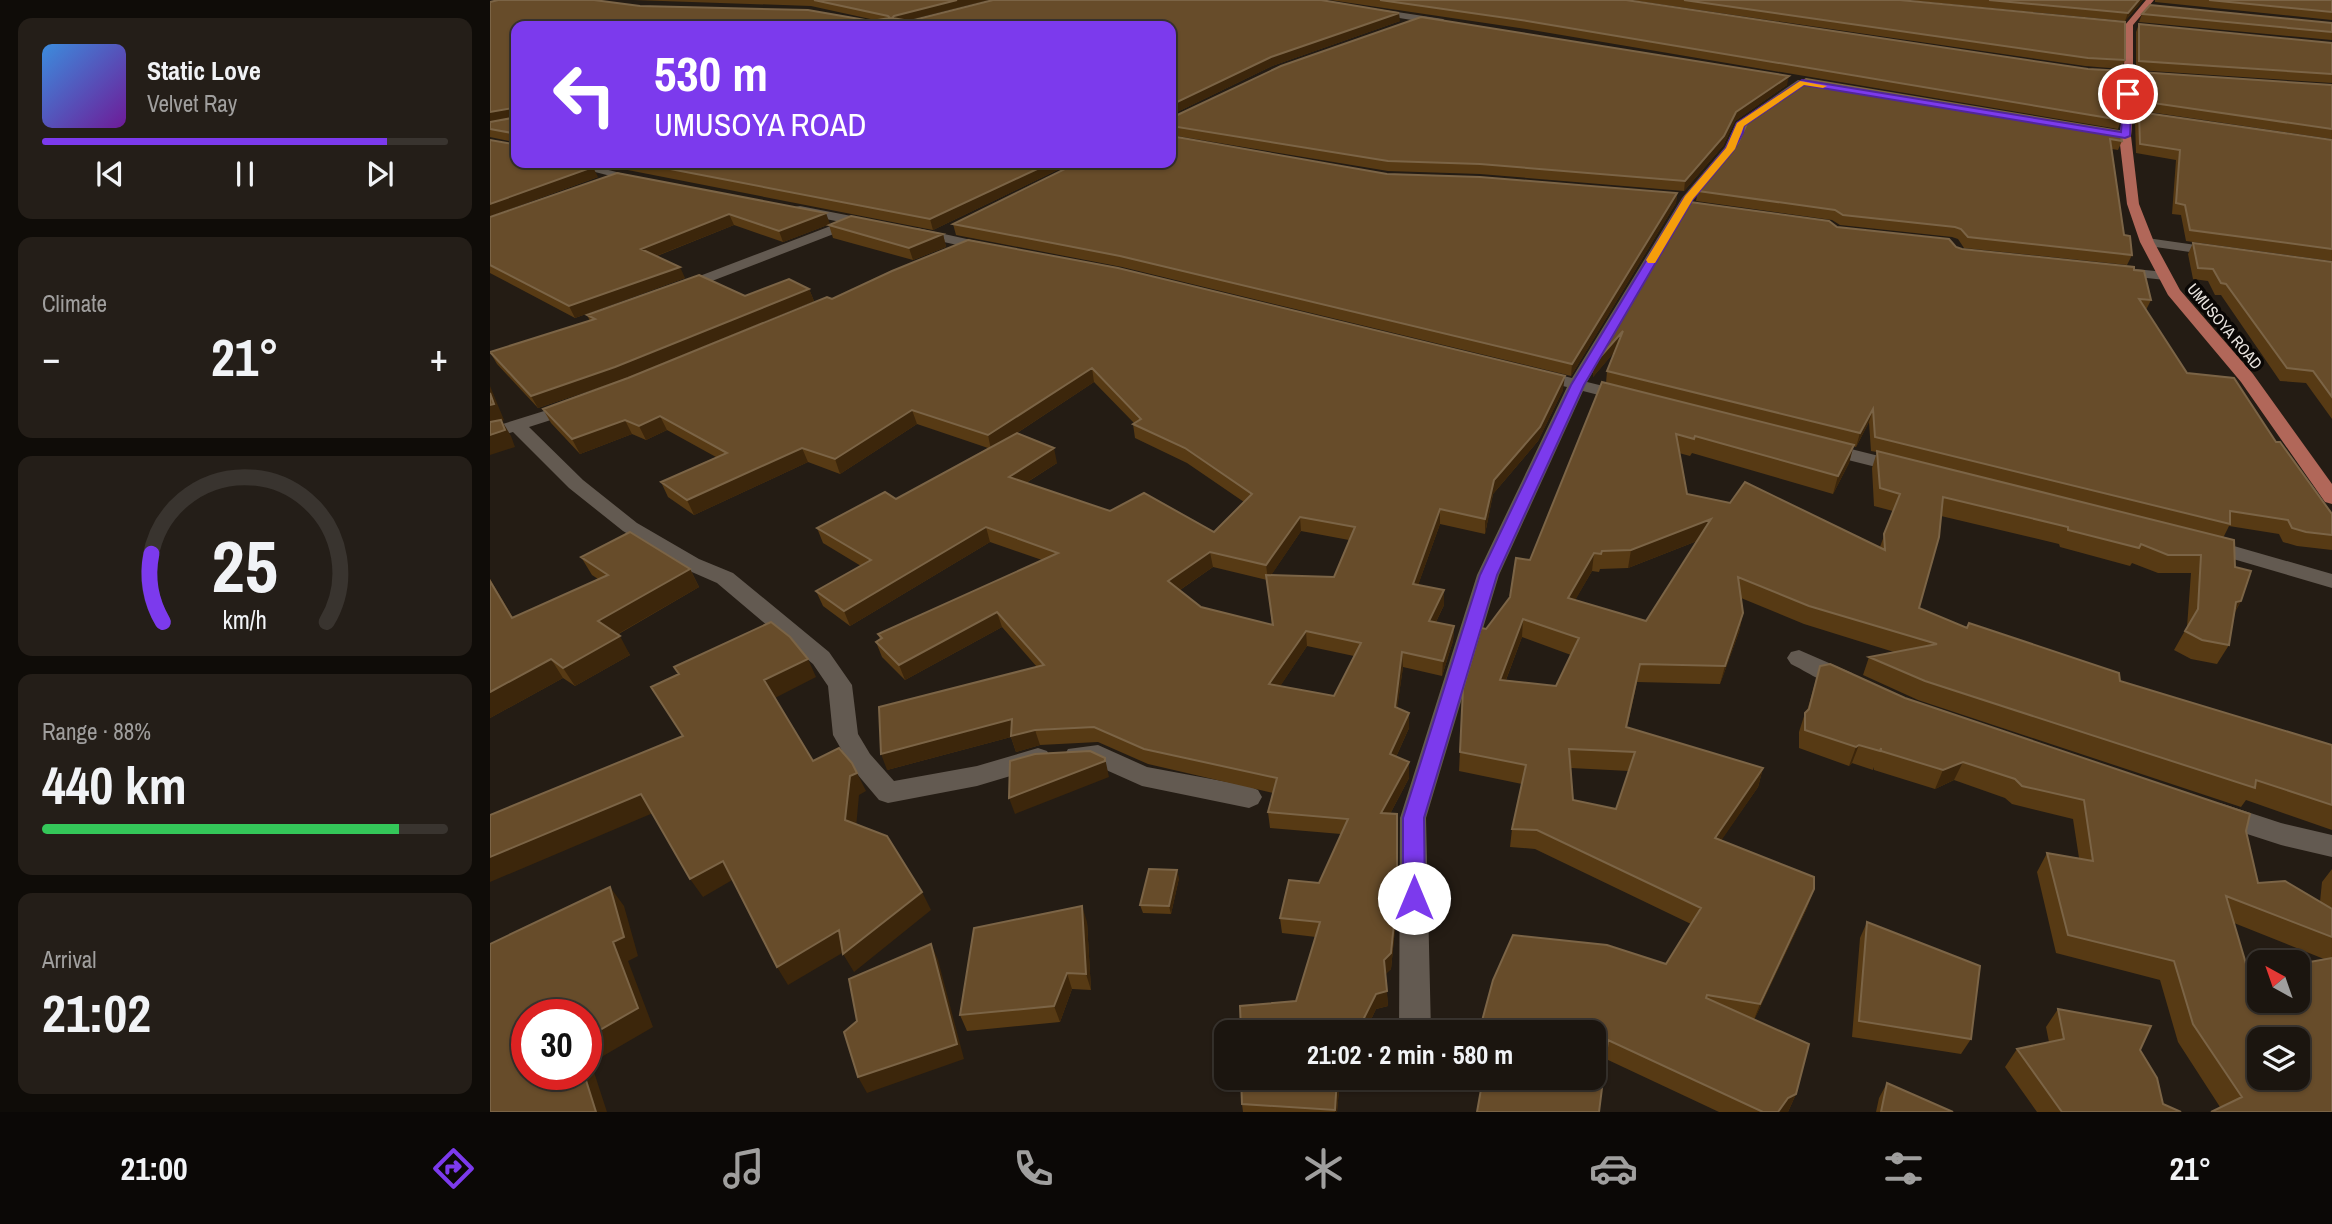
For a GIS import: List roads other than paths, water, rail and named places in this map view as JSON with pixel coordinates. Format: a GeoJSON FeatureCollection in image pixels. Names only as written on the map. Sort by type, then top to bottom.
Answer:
{"type":"FeatureCollection","features":[{"type":"Feature","properties":{"kind":"main road","name":"UMUSOYA ROAD"},"geometry":{"type":"LineString","coordinates":[[2151,5],[2129,25],[2128,73],[2135,116],[2119,134],[2133,204],[2147,242],[2173,292],[2248,378],[2332,498]]}},
{"type":"Feature","properties":{"kind":"street"},"geometry":{"type":"LineString","coordinates":[[1365,10],[1460,25]]}},
{"type":"Feature","properties":{"kind":"street"},"geometry":{"type":"LineString","coordinates":[[1394,28],[1420,19]]}},
{"type":"Feature","properties":{"kind":"street"},"geometry":{"type":"LineString","coordinates":[[1415,1020],[1413,818],[1488,575],[1577,385],[1686,202],[1730,149],[1739,133],[1740,125],[1802,82]]}},
{"type":"Feature","properties":{"kind":"street"},"geometry":{"type":"LineString","coordinates":[[587,168],[661,184]]}},
{"type":"Feature","properties":{"kind":"street"},"geometry":{"type":"LineString","coordinates":[[599,183],[620,176]]}},
{"type":"Feature","properties":{"kind":"street"},"geometry":{"type":"LineString","coordinates":[[783,207],[1012,252]]}},
{"type":"Feature","properties":{"kind":"street"},"geometry":{"type":"LineString","coordinates":[[661,295],[779,252],[855,220]]}},
{"type":"Feature","properties":{"kind":"street"},"geometry":{"type":"LineString","coordinates":[[937,236],[962,224]]}},
{"type":"Feature","properties":{"kind":"street"},"geometry":{"type":"LineString","coordinates":[[2147,242],[2238,255]]}},
{"type":"Feature","properties":{"kind":"street"},"geometry":{"type":"LineString","coordinates":[[946,256],[970,244]]}},
{"type":"Feature","properties":{"kind":"street"},"geometry":{"type":"LineString","coordinates":[[2096,269],[2165,276]]}},
{"type":"Feature","properties":{"kind":"street"},"geometry":{"type":"LineString","coordinates":[[1524,372],[1643,402]]}},
{"type":"Feature","properties":{"kind":"street"},"geometry":{"type":"LineString","coordinates":[[490,434],[586,403]]}},
{"type":"Feature","properties":{"kind":"street"},"geometry":{"type":"LineString","coordinates":[[517,426],[576,484],[630,527],[692,564],[725,578],[821,658],[840,685],[846,735],[861,761],[888,793],[977,776],[1040,758],[1098,755],[1142,776],[1249,797]]}},
{"type":"Feature","properties":{"kind":"street"},"geometry":{"type":"LineString","coordinates":[[1802,442],[1920,472]]}},
{"type":"Feature","properties":{"kind":"street"},"geometry":{"type":"LineString","coordinates":[[2183,539],[2332,581]]}},
{"type":"Feature","properties":{"kind":"street"},"geometry":{"type":"LineString","coordinates":[[1798,658],[1871,691]]}},
{"type":"Feature","properties":{"kind":"street"},"geometry":{"type":"LineString","coordinates":[[2193,805],[2281,834],[2332,846]]}}]}
